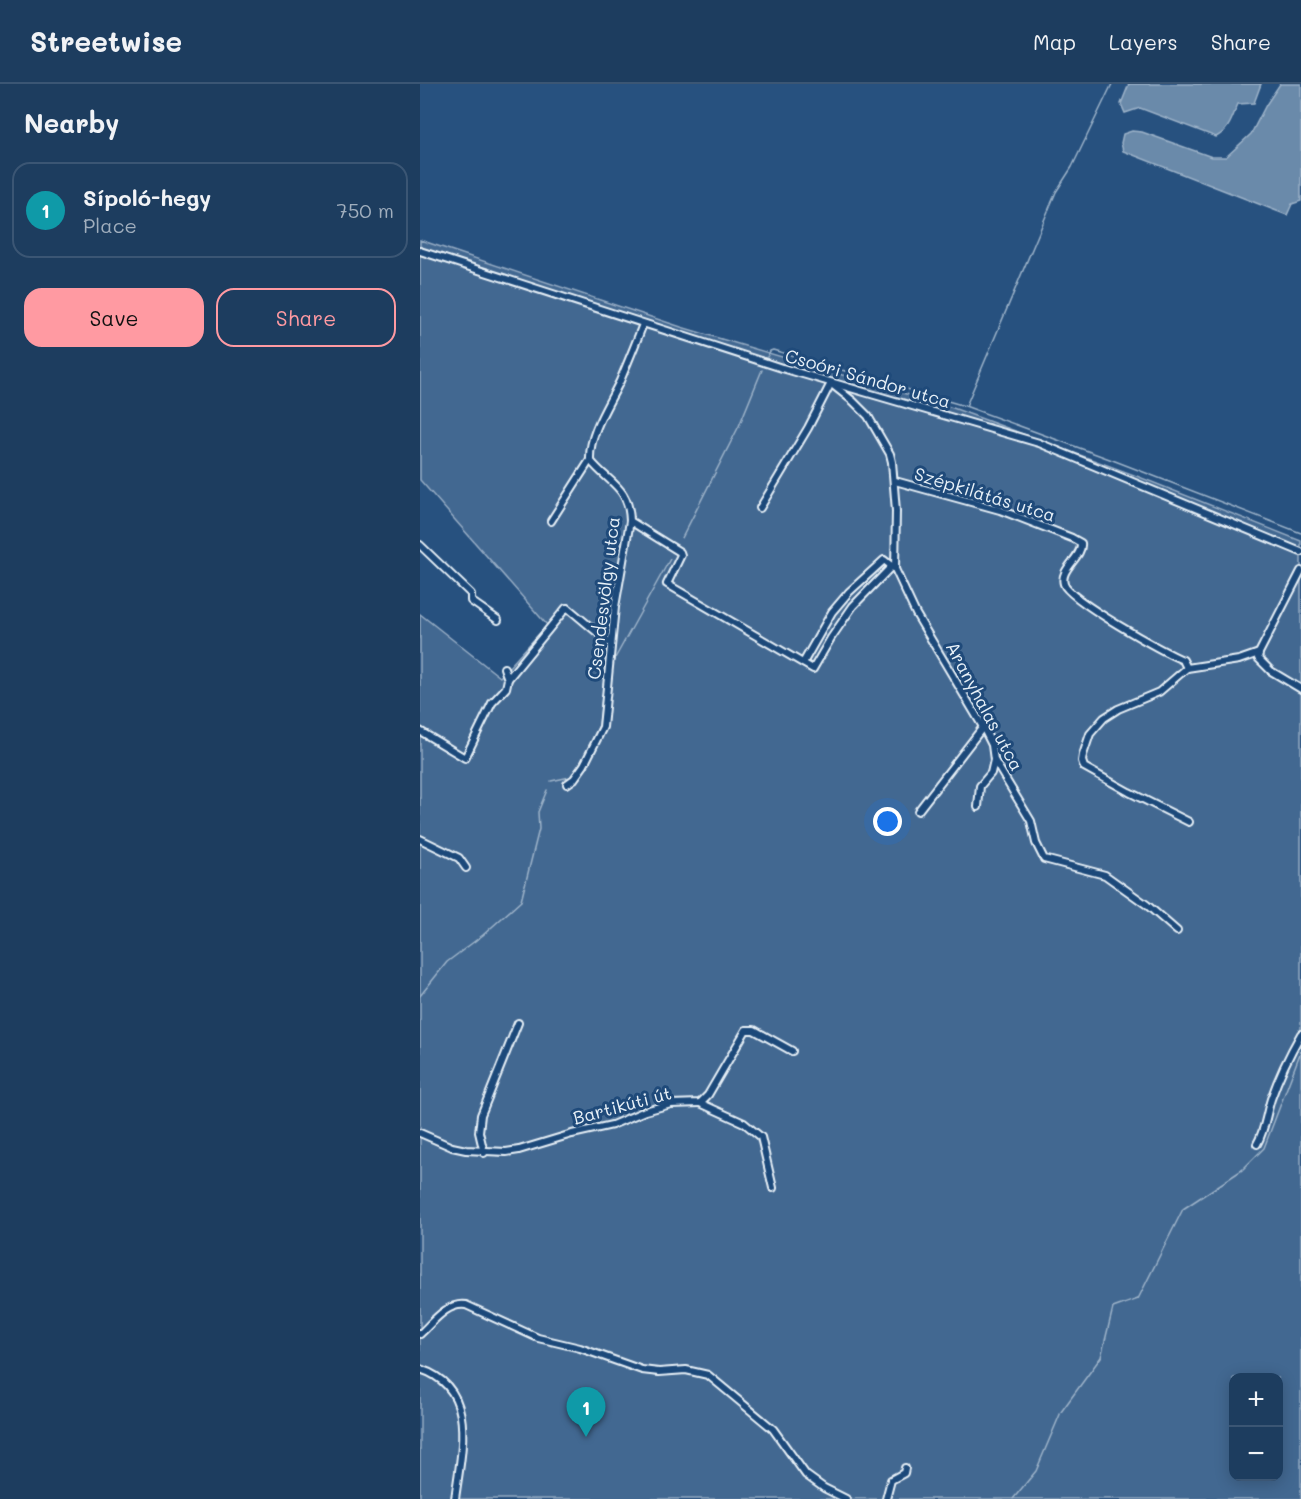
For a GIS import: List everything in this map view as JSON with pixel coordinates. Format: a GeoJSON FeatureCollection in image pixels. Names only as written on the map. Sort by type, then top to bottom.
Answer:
{"type":"FeatureCollection","features":[{"type":"Feature","properties":{"kind":"street","name":"Csoóri Sándor utca"},"geometry":{"type":"LineString","coordinates":[[420,251],[831,383],[1039,443],[1301,552]]}},
{"type":"Feature","properties":{"kind":"street"},"geometry":{"type":"LineString","coordinates":[[551,521],[590,460],[589,450],[594,436],[643,324]]}},
{"type":"Feature","properties":{"kind":"street"},"geometry":{"type":"LineString","coordinates":[[760,508],[808,428],[831,383]]}},
{"type":"Feature","properties":{"kind":"street","name":"Aranyhalas utca"},"geometry":{"type":"LineString","coordinates":[[831,383],[853,400],[868,416],[890,454],[894,481],[893,567],[916,614],[983,727],[992,745],[994,760],[1031,821],[1036,843],[1044,860],[1105,875],[1147,905],[1177,931]]}},
{"type":"Feature","properties":{"kind":"street","name":"Csendesvölgy utca"},"geometry":{"type":"LineString","coordinates":[[567,784],[574,779],[584,765],[603,727],[611,644],[630,521],[630,510],[625,495],[590,460]]}},
{"type":"Feature","properties":{"kind":"street","name":"Szépkilátás utca"},"geometry":{"type":"LineString","coordinates":[[894,481],[1000,510],[1081,543],[1081,550],[1065,574],[1065,587],[1079,599],[1141,640],[1183,660],[1187,668]]}},
{"type":"Feature","properties":{"kind":"street"},"geometry":{"type":"LineString","coordinates":[[630,521],[680,552],[681,555],[667,584],[813,669],[853,606],[893,567],[884,560],[849,592],[832,612],[803,663]]}},
{"type":"Feature","properties":{"kind":"street"},"geometry":{"type":"LineString","coordinates":[[420,545],[471,594],[471,601],[498,621]]}},
{"type":"Feature","properties":{"kind":"street"},"geometry":{"type":"LineString","coordinates":[[1301,571],[1258,653],[1259,662],[1301,689]]}},
{"type":"Feature","properties":{"kind":"street"},"geometry":{"type":"LineString","coordinates":[[420,731],[465,758],[492,703],[506,688],[508,679],[566,608],[611,644]]}},
{"type":"Feature","properties":{"kind":"street"},"geometry":{"type":"LineString","coordinates":[[1189,822],[1084,767],[1082,761],[1090,734],[1104,718],[1118,709],[1158,692],[1187,668],[1239,660],[1258,653]]}},
{"type":"Feature","properties":{"kind":"street"},"geometry":{"type":"LineString","coordinates":[[504,668],[508,679]]}},
{"type":"Feature","properties":{"kind":"street"},"geometry":{"type":"LineString","coordinates":[[918,811],[983,727]]}},
{"type":"Feature","properties":{"kind":"street"},"geometry":{"type":"LineString","coordinates":[[978,807],[978,793],[983,782],[991,773],[994,760]]}},
{"type":"Feature","properties":{"kind":"street"},"geometry":{"type":"LineString","coordinates":[[420,839],[459,858],[466,868]]}},
{"type":"Feature","properties":{"kind":"street"},"geometry":{"type":"LineString","coordinates":[[484,1152],[479,1132],[481,1115],[518,1023]]}},
{"type":"Feature","properties":{"kind":"street","name":"Bartikúti út"},"geometry":{"type":"LineString","coordinates":[[420,1133],[452,1147],[484,1152],[519,1150],[612,1125],[645,1111],[671,1104],[700,1103],[708,1095],[746,1030],[754,1030],[792,1051]]}},
{"type":"Feature","properties":{"kind":"street"},"geometry":{"type":"LineString","coordinates":[[1257,1144],[1264,1132],[1264,1120],[1284,1063],[1301,1034]]}},
{"type":"Feature","properties":{"kind":"street"},"geometry":{"type":"LineString","coordinates":[[700,1103],[744,1123],[761,1137],[773,1188]]}},
{"type":"Feature","properties":{"kind":"street"},"geometry":{"type":"LineString","coordinates":[[420,1334],[451,1306],[466,1305],[533,1335],[580,1348],[642,1370],[659,1372],[686,1370],[702,1373],[773,1429],[806,1475],[824,1488],[846,1499]]}},
{"type":"Feature","properties":{"kind":"street"},"geometry":{"type":"LineString","coordinates":[[420,1369],[430,1372],[443,1381],[458,1403],[462,1415],[462,1438],[455,1499]]}},
{"type":"Feature","properties":{"kind":"street"},"geometry":{"type":"LineString","coordinates":[[886,1499],[891,1480],[904,1473],[905,1468]]}},
{"type":"Feature","properties":{"kind":"shaded area"},"geometry":{"type":"Polygon","coordinates":[[[1129,84],[1261,84],[1254,103],[1238,104],[1228,127],[1216,137],[1140,108],[1125,113],[1121,104],[1129,84]]]}},
{"type":"Feature","properties":{"kind":"shaded area"},"geometry":{"type":"Polygon","coordinates":[[[1280,84],[1301,84],[1301,201],[1292,204],[1287,215],[1123,151],[1121,143],[1123,134],[1132,131],[1142,132],[1212,157],[1226,157],[1251,134],[1280,84]]]}},
{"type":"Feature","properties":{"kind":"shaded area"},"geometry":{"type":"Polygon","coordinates":[[[420,240],[681,327],[953,408],[1134,475],[1301,541],[1301,1499],[420,1499],[420,614],[500,677],[547,625],[420,480],[420,240]]]}},
{"type":"Feature","properties":{"kind":"waterway"},"geometry":{"type":"LineString","coordinates":[[966,406],[1056,192],[1072,167],[1112,84]]}},
{"type":"Feature","properties":{"kind":"waterway"},"geometry":{"type":"LineString","coordinates":[[767,357],[773,350],[965,406],[1301,533]]}},
{"type":"Feature","properties":{"kind":"waterway"},"geometry":{"type":"LineString","coordinates":[[682,538],[739,426],[762,370]]}},
{"type":"Feature","properties":{"kind":"waterway"},"geometry":{"type":"LineString","coordinates":[[614,660],[670,559]]}},
{"type":"Feature","properties":{"kind":"waterway"},"geometry":{"type":"LineString","coordinates":[[551,781],[570,777],[581,762],[599,725],[604,680]]}},
{"type":"Feature","properties":{"kind":"waterway"},"geometry":{"type":"LineString","coordinates":[[420,996],[447,962],[483,935],[521,901],[539,829],[538,812],[547,790]]}},
{"type":"Feature","properties":{"kind":"waterway"},"geometry":{"type":"LineString","coordinates":[[1013,1499],[1036,1471],[1061,1412],[1101,1357],[1113,1308],[1138,1299],[1183,1209],[1242,1170],[1264,1148],[1301,1051]]}},
{"type":"Feature","properties":{"kind":"place","name":"Sípoló-hegy"},"geometry":{"type":"Point","coordinates":[586,1437]}}]}
